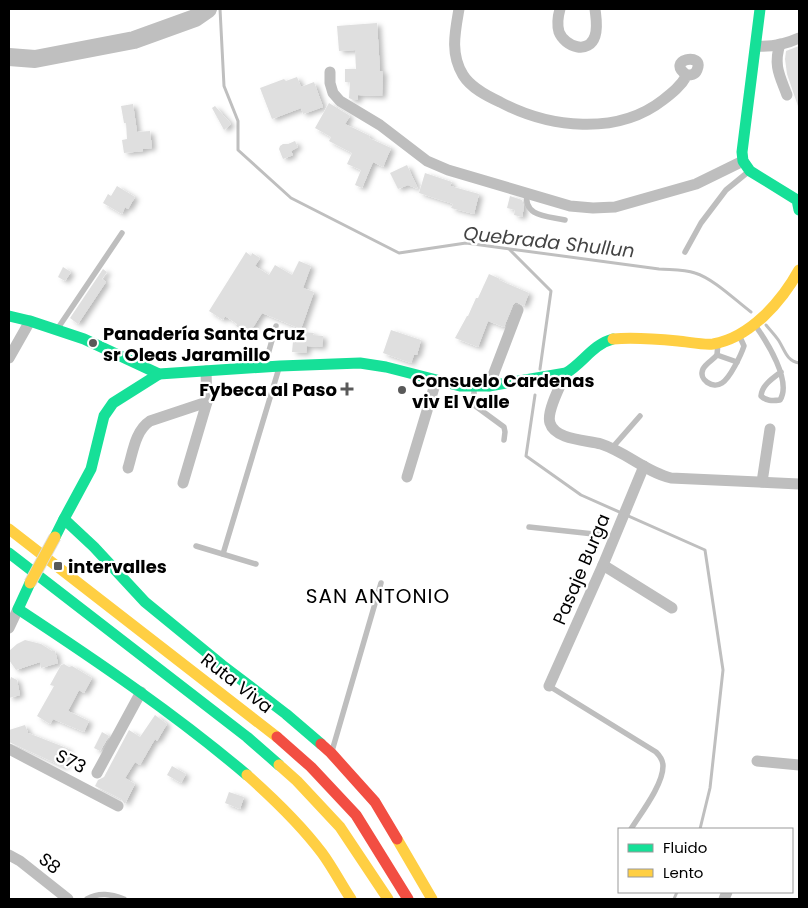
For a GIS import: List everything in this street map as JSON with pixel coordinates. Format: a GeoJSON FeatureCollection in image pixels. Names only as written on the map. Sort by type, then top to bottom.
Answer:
{"type":"FeatureCollection","features":[{"type":"Feature","properties":{"kind":"main road"},"geometry":{"type":"LineString","coordinates":[[760,9],[742,152],[743,161],[750,171],[799,203]]}},
{"type":"Feature","properties":{"kind":"main road"},"geometry":{"type":"LineString","coordinates":[[351,899],[317,847],[276,803],[219,752],[140,692],[18,609],[91,469],[104,416],[113,403],[159,374],[264,367],[360,363],[386,367],[460,386],[489,386],[566,373],[575,368],[596,345],[607,340],[622,338],[712,344],[739,334],[767,312],[799,270]]}},
{"type":"Feature","properties":{"kind":"main road"},"geometry":{"type":"LineString","coordinates":[[9,316],[84,339],[159,374]]}},
{"type":"Feature","properties":{"kind":"main road","name":"Ruta Viva"},"geometry":{"type":"LineString","coordinates":[[64,519],[94,547],[145,602],[286,714],[331,753],[375,802],[432,899]]}},
{"type":"Feature","properties":{"kind":"main road","name":"Ruta Viva"},"geometry":{"type":"LineString","coordinates":[[9,529],[262,724],[311,768],[356,815],[408,899]]}},
{"type":"Feature","properties":{"kind":"main road","name":"Ruta Viva"},"geometry":{"type":"LineString","coordinates":[[9,553],[248,737],[297,781],[340,827],[388,899]]}},
{"type":"Feature","properties":{"kind":"street"},"geometry":{"type":"LineString","coordinates":[[459,9],[454,51],[464,77],[476,88],[516,111],[548,120],[585,125],[611,122],[631,117],[654,106],[674,91],[687,76]]}},
{"type":"Feature","properties":{"kind":"street"},"geometry":{"type":"LineString","coordinates":[[560,9],[558,17],[560,32],[566,40],[580,48],[587,46],[595,38],[597,26],[595,9]]}},
{"type":"Feature","properties":{"kind":"street"},"geometry":{"type":"LineString","coordinates":[[757,41],[769,39],[778,44],[789,43],[799,38]]}},
{"type":"Feature","properties":{"kind":"street"},"geometry":{"type":"LineString","coordinates":[[778,44],[776,67],[787,95]]}},
{"type":"Feature","properties":{"kind":"street"},"geometry":{"type":"LineString","coordinates":[[330,72],[330,83],[333,93],[340,101],[380,125],[427,161],[448,170],[570,206],[615,207],[696,184],[743,161]]}},
{"type":"Feature","properties":{"kind":"street"},"geometry":{"type":"LineString","coordinates":[[489,386],[518,310]]}},
{"type":"Feature","properties":{"kind":"street"},"geometry":{"type":"LineString","coordinates":[[9,358],[30,321]]}},
{"type":"Feature","properties":{"kind":"street"},"geometry":{"type":"LineString","coordinates":[[183,483],[207,402],[206,371]]}},
{"type":"Feature","properties":{"kind":"street"},"geometry":{"type":"LineString","coordinates":[[566,373],[550,412],[549,422],[556,432],[571,438],[612,448],[658,474],[671,478],[799,484]]}},
{"type":"Feature","properties":{"kind":"street"},"geometry":{"type":"LineString","coordinates":[[407,477],[436,381]]}},
{"type":"Feature","properties":{"kind":"street"},"geometry":{"type":"LineString","coordinates":[[128,468],[143,426],[150,421],[207,402]]}},
{"type":"Feature","properties":{"kind":"street"},"geometry":{"type":"LineString","coordinates":[[762,482],[770,429]]}},
{"type":"Feature","properties":{"kind":"street","name":"Pasaje Burga"},"geometry":{"type":"LineString","coordinates":[[549,686],[603,565],[644,466]]}},
{"type":"Feature","properties":{"kind":"street"},"geometry":{"type":"LineString","coordinates":[[603,565],[672,608]]}},
{"type":"Feature","properties":{"kind":"street"},"geometry":{"type":"LineString","coordinates":[[9,628],[18,609]]}},
{"type":"Feature","properties":{"kind":"street"},"geometry":{"type":"LineString","coordinates":[[97,773],[140,692]]}},
{"type":"Feature","properties":{"kind":"street","name":"S73"},"geometry":{"type":"LineString","coordinates":[[9,748],[118,806]]}},
{"type":"Feature","properties":{"kind":"street"},"geometry":{"type":"LineString","coordinates":[[757,760],[799,765]]}},
{"type":"Feature","properties":{"kind":"street","name":"S8"},"geometry":{"type":"LineString","coordinates":[[9,854],[68,899]]}},
{"type":"Feature","properties":{"kind":"lane"},"geometry":{"type":"LineString","coordinates":[[685,252],[701,223],[726,190],[750,171]]}},
{"type":"Feature","properties":{"kind":"lane"},"geometry":{"type":"LineString","coordinates":[[526,193],[525,203],[533,212],[565,220]]}},
{"type":"Feature","properties":{"kind":"lane"},"geometry":{"type":"LineString","coordinates":[[56,330],[122,233]]}},
{"type":"Feature","properties":{"kind":"lane"},"geometry":{"type":"LineString","coordinates":[[754,323],[781,372],[784,383],[783,395],[780,400],[765,399],[761,396],[761,392],[781,372]]}},
{"type":"Feature","properties":{"kind":"lane"},"geometry":{"type":"LineString","coordinates":[[264,367],[276,326]]}},
{"type":"Feature","properties":{"kind":"lane"},"geometry":{"type":"LineString","coordinates":[[718,343],[717,355],[706,365],[702,373],[707,383],[718,385],[723,383],[737,362],[744,346],[739,334]]}},
{"type":"Feature","properties":{"kind":"lane"},"geometry":{"type":"LineString","coordinates":[[717,355],[737,362]]}},
{"type":"Feature","properties":{"kind":"lane"},"geometry":{"type":"LineString","coordinates":[[223,554],[280,366]]}},
{"type":"Feature","properties":{"kind":"lane"},"geometry":{"type":"LineString","coordinates":[[474,386],[474,405],[504,427],[504,440]]}},
{"type":"Feature","properties":{"kind":"lane"},"geometry":{"type":"LineString","coordinates":[[612,448],[640,416]]}},
{"type":"Feature","properties":{"kind":"lane"},"geometry":{"type":"LineString","coordinates":[[529,527],[603,535],[614,538]]}},
{"type":"Feature","properties":{"kind":"lane"},"geometry":{"type":"LineString","coordinates":[[196,546],[256,564]]}},
{"type":"Feature","properties":{"kind":"lane"},"geometry":{"type":"LineString","coordinates":[[331,753],[381,583]]}},
{"type":"Feature","properties":{"kind":"lane"},"geometry":{"type":"LineString","coordinates":[[549,686],[656,752],[660,757],[663,768],[658,785],[632,828]]}},
{"type":"Feature","properties":{"kind":"lane"},"geometry":{"type":"LineString","coordinates":[[48,884],[58,899]]}},
{"type":"Feature","properties":{"kind":"lane"},"geometry":{"type":"LineString","coordinates":[[87,899],[102,894],[111,894],[124,899]]}},
{"type":"Feature","properties":{"kind":"building"},"geometry":{"type":"Polygon","coordinates":[[[377,23],[380,71],[383,71],[382,96],[358,95],[358,100],[353,100],[349,98],[350,82],[345,82],[345,69],[356,69],[355,50],[339,51],[337,26],[377,23]]]}},
{"type":"Feature","properties":{"kind":"building"},"geometry":{"type":"Polygon","coordinates":[[[799,46],[799,109],[787,74],[785,59],[786,51],[799,46]]]}},
{"type":"Feature","properties":{"kind":"building"},"geometry":{"type":"Polygon","coordinates":[[[297,77],[301,87],[314,82],[323,107],[303,114],[301,108],[272,119],[260,88],[284,79],[286,81],[297,77]]]}},
{"type":"Feature","properties":{"kind":"building"},"geometry":{"type":"Polygon","coordinates":[[[329,103],[350,116],[345,124],[391,148],[383,167],[373,162],[362,188],[355,185],[361,170],[347,164],[352,153],[329,141],[331,137],[315,128],[329,103]]]}},
{"type":"Feature","properties":{"kind":"building"},"geometry":{"type":"Polygon","coordinates":[[[133,104],[137,132],[150,131],[152,148],[124,153],[122,140],[127,139],[126,123],[124,123],[121,106],[133,104]]]}},
{"type":"Feature","properties":{"kind":"building"},"geometry":{"type":"Polygon","coordinates":[[[215,106],[231,124],[224,130],[212,108],[215,106]]]}},
{"type":"Feature","properties":{"kind":"building"},"geometry":{"type":"Polygon","coordinates":[[[295,141],[298,147],[291,151],[293,155],[283,159],[279,149],[280,146],[295,141]]]}},
{"type":"Feature","properties":{"kind":"building"},"geometry":{"type":"Polygon","coordinates":[[[407,165],[418,189],[408,185],[398,189],[390,173],[407,165]]]}},
{"type":"Feature","properties":{"kind":"building"},"geometry":{"type":"Polygon","coordinates":[[[425,173],[452,182],[450,186],[479,194],[474,214],[451,208],[453,204],[419,193],[425,173]]]}},
{"type":"Feature","properties":{"kind":"building"},"geometry":{"type":"Polygon","coordinates":[[[117,186],[135,197],[128,209],[125,207],[122,214],[103,203],[108,194],[111,196],[117,186]]]}},
{"type":"Feature","properties":{"kind":"building"},"geometry":{"type":"Polygon","coordinates":[[[510,196],[522,200],[524,207],[522,217],[514,215],[515,210],[507,208],[510,196]]]}},
{"type":"Feature","properties":{"kind":"building"},"geometry":{"type":"Polygon","coordinates":[[[246,252],[251,256],[252,253],[260,258],[255,266],[269,275],[275,265],[292,275],[299,261],[311,266],[303,288],[314,292],[301,329],[262,313],[249,334],[225,316],[223,320],[209,311],[246,252]]]}},
{"type":"Feature","properties":{"kind":"building"},"geometry":{"type":"Polygon","coordinates":[[[63,267],[71,272],[65,281],[58,277],[63,267]]]}},
{"type":"Feature","properties":{"kind":"building"},"geometry":{"type":"Polygon","coordinates":[[[103,269],[107,272],[102,279],[106,282],[78,324],[70,318],[103,269]]]}},
{"type":"Feature","properties":{"kind":"building"},"geometry":{"type":"Polygon","coordinates":[[[489,274],[529,293],[524,306],[516,302],[513,305],[504,327],[488,321],[478,347],[455,338],[476,298],[478,298],[489,274]]]}},
{"type":"Feature","properties":{"kind":"building"},"geometry":{"type":"Polygon","coordinates":[[[391,330],[421,340],[417,355],[414,355],[411,363],[383,353],[391,330]]]}},
{"type":"Feature","properties":{"kind":"building"},"geometry":{"type":"Polygon","coordinates":[[[294,331],[323,336],[322,347],[307,346],[306,353],[292,352],[294,331]]]}},
{"type":"Feature","properties":{"kind":"building"},"geometry":{"type":"Polygon","coordinates":[[[25,640],[41,644],[55,651],[58,663],[41,668],[40,662],[16,670],[9,660],[9,651],[25,640]]]}},
{"type":"Feature","properties":{"kind":"building"},"geometry":{"type":"Polygon","coordinates":[[[64,664],[69,667],[72,666],[92,678],[84,693],[79,690],[68,711],[89,721],[84,732],[53,719],[50,724],[37,716],[54,686],[50,685],[61,665],[64,664]]]}},
{"type":"Feature","properties":{"kind":"building"},"geometry":{"type":"Polygon","coordinates":[[[11,677],[17,680],[20,695],[9,698],[9,683],[11,677]]]}},
{"type":"Feature","properties":{"kind":"building"},"geometry":{"type":"Polygon","coordinates":[[[155,715],[167,724],[157,741],[155,739],[140,765],[135,762],[125,778],[135,784],[125,804],[121,799],[95,786],[98,780],[104,777],[129,730],[140,737],[155,715]]]}},
{"type":"Feature","properties":{"kind":"building"},"geometry":{"type":"Polygon","coordinates":[[[25,725],[28,733],[69,749],[65,758],[68,759],[64,767],[9,742],[9,730],[25,725]]]}},
{"type":"Feature","properties":{"kind":"building"},"geometry":{"type":"Polygon","coordinates":[[[102,732],[109,736],[100,751],[94,748],[102,732]]]}},
{"type":"Feature","properties":{"kind":"building"},"geometry":{"type":"Polygon","coordinates":[[[172,766],[186,774],[181,783],[167,775],[172,766]]]}},
{"type":"Feature","properties":{"kind":"building"},"geometry":{"type":"Polygon","coordinates":[[[229,792],[244,797],[240,809],[225,803],[229,792]]]}},
{"type":"Feature","properties":{"kind":"waterway"},"geometry":{"type":"LineString","coordinates":[[9,57],[35,59],[134,40],[195,18],[208,9]]}},
{"type":"Feature","properties":{"kind":"waterway","name":"Quebrada Shullun"},"geometry":{"type":"LineString","coordinates":[[220,9],[224,86],[238,121],[238,150],[291,198],[399,253],[466,243],[686,271],[710,280],[751,312]]}},
{"type":"Feature","properties":{"kind":"waterway"},"geometry":{"type":"LineString","coordinates":[[510,250],[551,291],[540,369]]}},
{"type":"Feature","properties":{"kind":"waterway","name":"Quebrada Shullun"},"geometry":{"type":"LineString","coordinates":[[766,325],[789,358],[799,363]]}},
{"type":"Feature","properties":{"kind":"waterway"},"geometry":{"type":"LineString","coordinates":[[535,395],[526,456],[581,495],[705,550],[723,670],[710,788],[700,828]]}},
{"type":"Feature","properties":{"kind":"waterway"},"geometry":{"type":"LineString","coordinates":[[674,899],[677,893]]}},
{"type":"Feature","properties":{"kind":"traffic: fast"},"geometry":{"type":"LineString","coordinates":[[760,9],[742,152],[743,161],[750,171],[797,200],[799,210]]}},
{"type":"Feature","properties":{"kind":"traffic: fast"},"geometry":{"type":"LineString","coordinates":[[9,316],[84,339],[159,374],[360,363],[386,367],[460,386],[489,386],[566,373],[594,349],[613,339]]}},
{"type":"Feature","properties":{"kind":"traffic: fast"},"geometry":{"type":"LineString","coordinates":[[64,519],[91,469],[104,416],[113,403],[159,374]]}},
{"type":"Feature","properties":{"kind":"traffic: fast"},"geometry":{"type":"LineString","coordinates":[[55,537],[64,519],[94,547],[145,602],[321,744]]}},
{"type":"Feature","properties":{"kind":"traffic: fast"},"geometry":{"type":"LineString","coordinates":[[9,553],[247,737],[279,765]]}},
{"type":"Feature","properties":{"kind":"traffic: fast"},"geometry":{"type":"LineString","coordinates":[[30,583],[18,609],[135,689],[220,752],[247,775]]}},
{"type":"Feature","properties":{"kind":"traffic: slow"},"geometry":{"type":"LineString","coordinates":[[613,339],[646,338],[700,344],[713,344],[727,340],[740,334],[764,316],[784,294],[799,270]]}},
{"type":"Feature","properties":{"kind":"traffic: slow"},"geometry":{"type":"LineString","coordinates":[[9,529],[277,737]]}},
{"type":"Feature","properties":{"kind":"traffic: slow"},"geometry":{"type":"LineString","coordinates":[[30,583],[55,537]]}},
{"type":"Feature","properties":{"kind":"traffic: slow"},"geometry":{"type":"LineString","coordinates":[[279,765],[297,781],[340,827],[388,899]]}},
{"type":"Feature","properties":{"kind":"traffic: slow"},"geometry":{"type":"LineString","coordinates":[[247,775],[287,812],[305,832],[326,859],[351,899]]}},
{"type":"Feature","properties":{"kind":"traffic: slow"},"geometry":{"type":"LineString","coordinates":[[397,839],[432,899]]}},
{"type":"Feature","properties":{"kind":"traffic: jam"},"geometry":{"type":"LineString","coordinates":[[277,737],[311,767],[356,815],[408,899]]}},
{"type":"Feature","properties":{"kind":"traffic: jam"},"geometry":{"type":"LineString","coordinates":[[321,744],[375,802],[397,839]]}},
{"type":"Feature","properties":{"kind":"place","name":"Panadería Santa Cruz sr Oleas Jaramillo"},"geometry":{"type":"Point","coordinates":[93,343]}},
{"type":"Feature","properties":{"kind":"place","name":"Fybeca al Paso"},"geometry":{"type":"Point","coordinates":[347,389]}},
{"type":"Feature","properties":{"kind":"place","name":"Consuelo Cardenas viv El Valle"},"geometry":{"type":"Point","coordinates":[402,390]}},
{"type":"Feature","properties":{"kind":"place","name":"intervalles"},"geometry":{"type":"Point","coordinates":[58,566]}},
{"type":"Feature","properties":{"kind":"district","name":"SAN ANTONIO"},"geometry":{"type":"Point","coordinates":[378,596]}}]}
